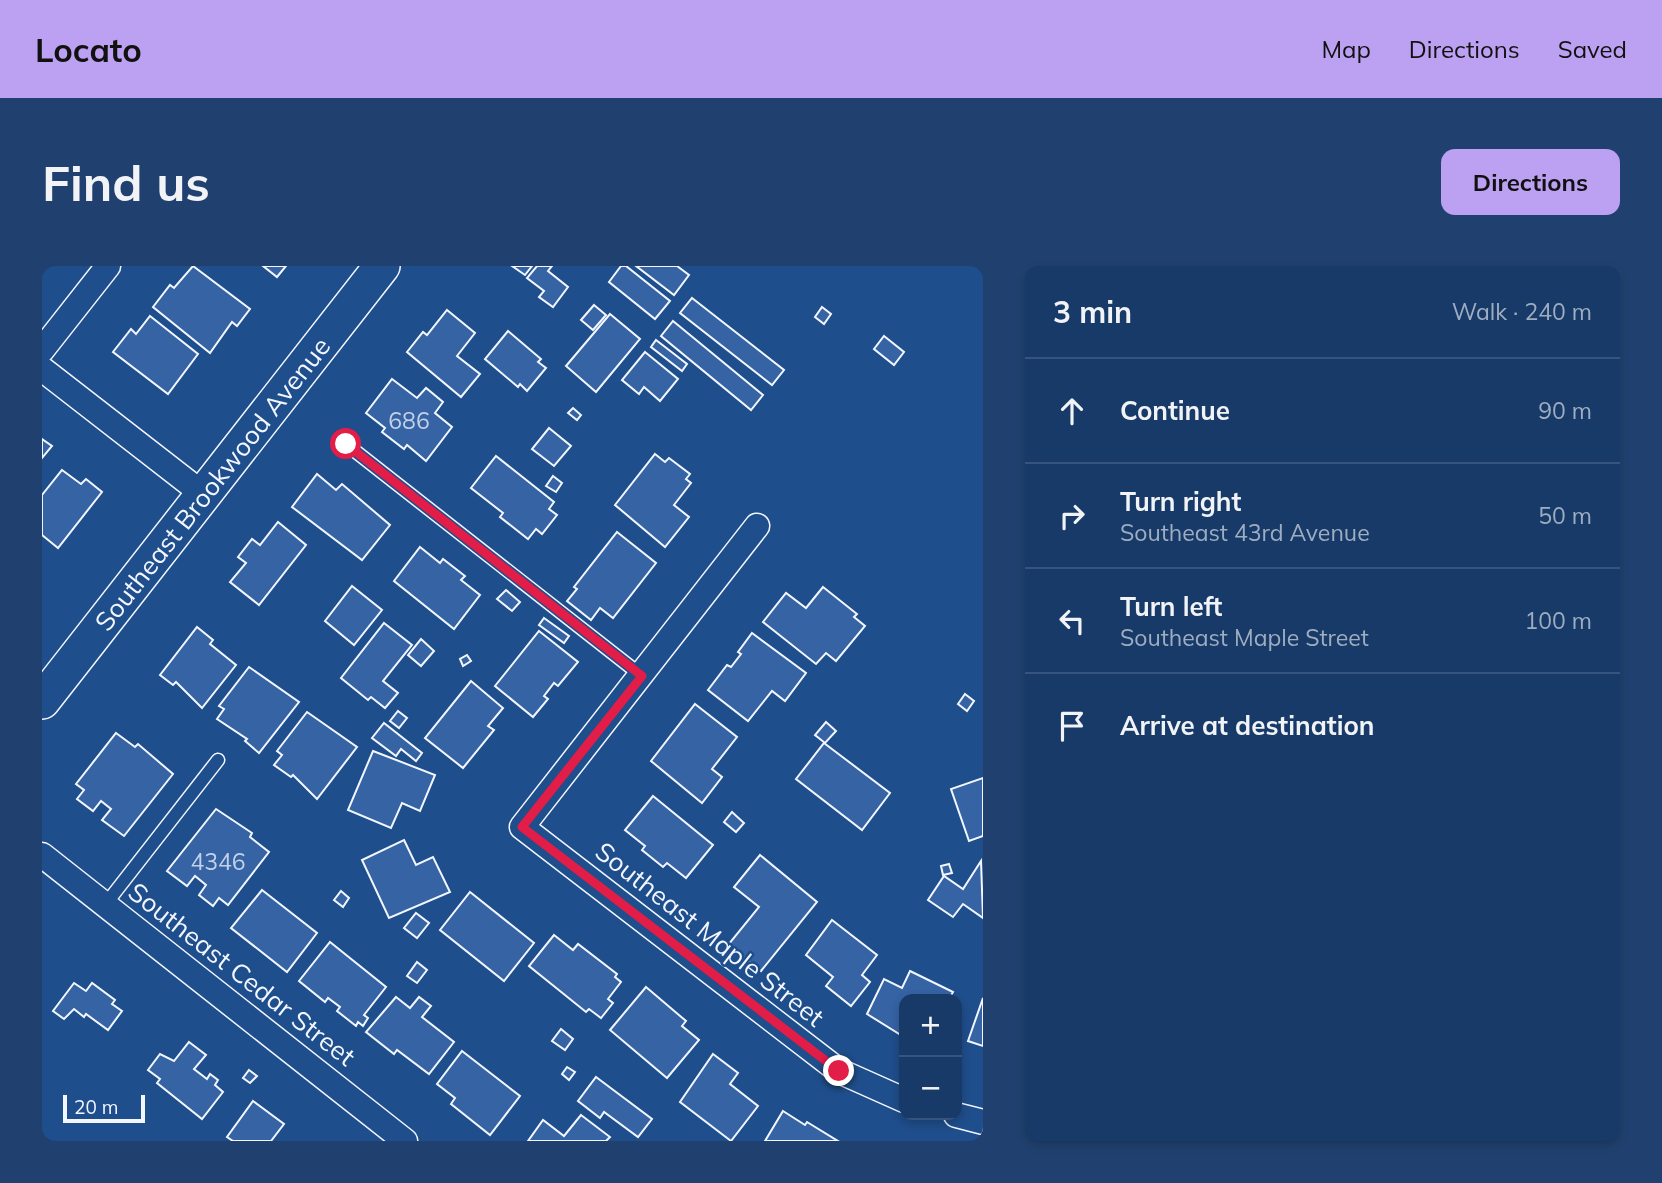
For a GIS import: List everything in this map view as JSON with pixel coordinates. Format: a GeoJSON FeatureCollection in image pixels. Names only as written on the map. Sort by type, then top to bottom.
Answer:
{"type":"FeatureCollection","features":[{"type":"Feature","properties":{"kind":"main road","name":"Southeast Brookwood Avenue"},"geometry":{"type":"LineString","coordinates":[[42,701],[382,266]]}},
{"type":"Feature","properties":{"kind":"street"},"geometry":{"type":"LineString","coordinates":[[42,350],[108,266]]}},
{"type":"Feature","properties":{"kind":"street"},"geometry":{"type":"LineString","coordinates":[[42,369],[203,494]]}},
{"type":"Feature","properties":{"kind":"street"},"geometry":{"type":"LineString","coordinates":[[642,676],[757,526]]}},
{"type":"Feature","properties":{"kind":"street","name":"Southeast Maple Street"},"geometry":{"type":"LineString","coordinates":[[642,676],[522,827],[839,1071],[899,1098]]}},
{"type":"Feature","properties":{"kind":"street","name":"Southeast Cedar Street"},"geometry":{"type":"LineString","coordinates":[[42,855],[405,1141]]}},
{"type":"Feature","properties":{"kind":"street"},"geometry":{"type":"LineString","coordinates":[[962,1117],[983,1122]]}},
{"type":"Feature","properties":{"kind":"lane"},"geometry":{"type":"LineString","coordinates":[[346,444],[642,676]]}},
{"type":"Feature","properties":{"kind":"lane"},"geometry":{"type":"LineString","coordinates":[[105,905],[218,761]]}},
{"type":"Feature","properties":{"kind":"building"},"geometry":{"type":"Polygon","coordinates":[[[193,266],[250,309],[237,326],[232,322],[210,353],[153,307],[170,285],[174,288],[193,266]]]}},
{"type":"Feature","properties":{"kind":"building"},"geometry":{"type":"Polygon","coordinates":[[[263,266],[286,266],[277,277],[263,266]]]}},
{"type":"Feature","properties":{"kind":"building"},"geometry":{"type":"Polygon","coordinates":[[[512,266],[532,266],[525,275],[512,266]]]}},
{"type":"Feature","properties":{"kind":"building"},"geometry":{"type":"Polygon","coordinates":[[[537,266],[552,266],[548,271],[568,287],[553,307],[539,297],[544,291],[527,278],[537,266]]]}},
{"type":"Feature","properties":{"kind":"building"},"geometry":{"type":"Polygon","coordinates":[[[621,266],[626,266],[670,301],[655,319],[609,282],[621,266]]]}},
{"type":"Feature","properties":{"kind":"building"},"geometry":{"type":"Polygon","coordinates":[[[636,266],[677,266],[689,275],[674,295],[636,266]]]}},
{"type":"Feature","properties":{"kind":"building"},"geometry":{"type":"Polygon","coordinates":[[[692,298],[784,370],[772,385],[680,313],[692,298]]]}},
{"type":"Feature","properties":{"kind":"building"},"geometry":{"type":"Polygon","coordinates":[[[594,305],[606,315],[593,330],[581,320],[594,305]]]}},
{"type":"Feature","properties":{"kind":"building"},"geometry":{"type":"Polygon","coordinates":[[[822,307],[831,314],[824,324],[815,317],[822,307]]]}},
{"type":"Feature","properties":{"kind":"building"},"geometry":{"type":"Polygon","coordinates":[[[447,310],[475,333],[457,356],[480,374],[461,397],[407,352],[423,332],[427,335],[447,310]]]}},
{"type":"Feature","properties":{"kind":"building"},"geometry":{"type":"Polygon","coordinates":[[[610,314],[640,339],[596,392],[566,366],[610,314]]]}},
{"type":"Feature","properties":{"kind":"building"},"geometry":{"type":"Polygon","coordinates":[[[150,316],[198,354],[168,394],[113,352],[131,329],[136,334],[150,316]]]}},
{"type":"Feature","properties":{"kind":"building"},"geometry":{"type":"Polygon","coordinates":[[[673,321],[763,395],[751,410],[661,336],[673,321]]]}},
{"type":"Feature","properties":{"kind":"building"},"geometry":{"type":"Polygon","coordinates":[[[508,331],[541,359],[538,362],[546,368],[527,391],[520,384],[518,387],[485,359],[508,331]]]}},
{"type":"Feature","properties":{"kind":"building"},"geometry":{"type":"Polygon","coordinates":[[[884,336],[904,352],[894,365],[874,349],[884,336]]]}},
{"type":"Feature","properties":{"kind":"building"},"geometry":{"type":"Polygon","coordinates":[[[656,340],[687,364],[682,371],[651,347],[656,340]]]}},
{"type":"Feature","properties":{"kind":"building"},"geometry":{"type":"Polygon","coordinates":[[[645,352],[678,379],[660,401],[644,387],[639,394],[622,380],[645,352]]]}},
{"type":"Feature","properties":{"kind":"building"},"geometry":{"type":"Polygon","coordinates":[[[392,379],[417,398],[426,388],[443,402],[435,413],[452,427],[426,461],[407,445],[404,449],[382,432],[385,428],[366,413],[392,379]]]}},
{"type":"Feature","properties":{"kind":"building"},"geometry":{"type":"Polygon","coordinates":[[[573,408],[581,415],[577,420],[568,413],[573,408]]]}},
{"type":"Feature","properties":{"kind":"building"},"geometry":{"type":"Polygon","coordinates":[[[549,428],[571,446],[554,466],[532,449],[549,428]]]}},
{"type":"Feature","properties":{"kind":"building"},"geometry":{"type":"Polygon","coordinates":[[[42,439],[52,446],[42,458],[42,439]]]}},
{"type":"Feature","properties":{"kind":"building"},"geometry":{"type":"Polygon","coordinates":[[[655,454],[665,462],[669,458],[690,474],[686,479],[691,483],[674,505],[689,517],[665,547],[615,505],[655,454]]]}},
{"type":"Feature","properties":{"kind":"building"},"geometry":{"type":"Polygon","coordinates":[[[496,456],[554,502],[549,509],[557,515],[542,534],[536,529],[528,539],[500,517],[503,513],[471,488],[496,456]]]}},
{"type":"Feature","properties":{"kind":"building"},"geometry":{"type":"Polygon","coordinates":[[[62,470],[81,484],[86,479],[102,492],[58,548],[42,535],[42,495],[62,470]]]}},
{"type":"Feature","properties":{"kind":"building"},"geometry":{"type":"Polygon","coordinates":[[[317,474],[336,490],[342,484],[390,525],[362,560],[292,507],[317,474]]]}},
{"type":"Feature","properties":{"kind":"building"},"geometry":{"type":"Polygon","coordinates":[[[553,476],[562,483],[556,492],[546,486],[553,476]]]}},
{"type":"Feature","properties":{"kind":"building"},"geometry":{"type":"Polygon","coordinates":[[[278,522],[306,545],[259,605],[230,582],[246,563],[238,557],[252,539],[260,545],[278,522]]]}},
{"type":"Feature","properties":{"kind":"building"},"geometry":{"type":"Polygon","coordinates":[[[617,532],[656,563],[613,618],[600,608],[591,620],[567,601],[577,589],[574,587],[617,532]]]}},
{"type":"Feature","properties":{"kind":"building"},"geometry":{"type":"Polygon","coordinates":[[[420,547],[440,563],[443,559],[465,576],[461,580],[480,595],[454,629],[394,581],[420,547]]]}},
{"type":"Feature","properties":{"kind":"building"},"geometry":{"type":"Polygon","coordinates":[[[352,586],[382,610],[354,645],[325,621],[352,586]]]}},
{"type":"Feature","properties":{"kind":"building"},"geometry":{"type":"Polygon","coordinates":[[[823,587],[857,614],[854,617],[865,626],[836,661],[826,653],[816,664],[763,622],[786,593],[806,608],[823,587]]]}},
{"type":"Feature","properties":{"kind":"building"},"geometry":{"type":"Polygon","coordinates":[[[506,590],[520,602],[512,611],[497,599],[506,590]]]}},
{"type":"Feature","properties":{"kind":"building"},"geometry":{"type":"Polygon","coordinates":[[[544,618],[569,636],[564,643],[539,625],[544,618]]]}},
{"type":"Feature","properties":{"kind":"building"},"geometry":{"type":"Polygon","coordinates":[[[384,623],[412,645],[383,681],[398,693],[385,708],[371,697],[368,700],[341,678],[384,623]]]}},
{"type":"Feature","properties":{"kind":"building"},"geometry":{"type":"Polygon","coordinates":[[[197,627],[213,640],[210,644],[236,665],[202,708],[176,682],[173,685],[160,675],[197,627]]]}},
{"type":"Feature","properties":{"kind":"building"},"geometry":{"type":"Polygon","coordinates":[[[539,631],[578,662],[558,686],[554,683],[544,696],[548,699],[533,717],[495,686],[539,631]]]}},
{"type":"Feature","properties":{"kind":"building"},"geometry":{"type":"Polygon","coordinates":[[[752,633],[806,673],[785,701],[772,691],[748,721],[708,690],[727,665],[731,667],[752,633]]]}},
{"type":"Feature","properties":{"kind":"building"},"geometry":{"type":"Polygon","coordinates":[[[421,639],[434,651],[421,666],[408,655],[421,639]]]}},
{"type":"Feature","properties":{"kind":"building"},"geometry":{"type":"Polygon","coordinates":[[[467,655],[471,661],[463,666],[460,659],[467,655]]]}},
{"type":"Feature","properties":{"kind":"building"},"geometry":{"type":"Polygon","coordinates":[[[249,667],[299,702],[259,753],[245,741],[247,739],[217,719],[224,709],[219,706],[249,667]]]}},
{"type":"Feature","properties":{"kind":"building"},"geometry":{"type":"Polygon","coordinates":[[[471,681],[503,708],[488,726],[494,730],[463,768],[425,738],[471,681]]]}},
{"type":"Feature","properties":{"kind":"building"},"geometry":{"type":"Polygon","coordinates":[[[965,694],[974,701],[967,711],[958,704],[965,694]]]}},
{"type":"Feature","properties":{"kind":"building"},"geometry":{"type":"Polygon","coordinates":[[[695,704],[737,737],[712,769],[722,777],[702,803],[651,761],[695,704]]]}},
{"type":"Feature","properties":{"kind":"building"},"geometry":{"type":"Polygon","coordinates":[[[398,711],[407,718],[399,728],[390,721],[398,711]]]}},
{"type":"Feature","properties":{"kind":"building"},"geometry":{"type":"Polygon","coordinates":[[[307,712],[357,747],[317,799],[293,775],[291,777],[274,765],[282,755],[277,751],[307,712]]]}},
{"type":"Feature","properties":{"kind":"building"},"geometry":{"type":"Polygon","coordinates":[[[826,722],[836,731],[825,743],[815,735],[826,722]]]}},
{"type":"Feature","properties":{"kind":"building"},"geometry":{"type":"Polygon","coordinates":[[[384,723],[422,753],[416,761],[401,749],[396,756],[372,738],[384,723]]]}},
{"type":"Feature","properties":{"kind":"building"},"geometry":{"type":"Polygon","coordinates":[[[116,733],[135,747],[138,744],[173,774],[124,836],[102,820],[111,809],[101,801],[93,811],[77,799],[84,790],[76,784],[116,733]]]}},
{"type":"Feature","properties":{"kind":"building"},"geometry":{"type":"Polygon","coordinates":[[[824,743],[890,793],[862,830],[796,779],[824,743]]]}},
{"type":"Feature","properties":{"kind":"building"},"geometry":{"type":"Polygon","coordinates":[[[373,751],[435,775],[420,811],[402,803],[391,828],[348,810],[373,751]]]}},
{"type":"Feature","properties":{"kind":"building"},"geometry":{"type":"Polygon","coordinates":[[[983,778],[983,836],[969,841],[951,789],[983,778]]]}},
{"type":"Feature","properties":{"kind":"building"},"geometry":{"type":"Polygon","coordinates":[[[653,796],[713,845],[686,878],[667,863],[663,867],[642,850],[645,846],[625,830],[653,796]]]}},
{"type":"Feature","properties":{"kind":"building"},"geometry":{"type":"Polygon","coordinates":[[[216,809],[252,833],[250,837],[269,852],[228,905],[219,898],[213,906],[199,895],[206,885],[195,876],[187,886],[167,871],[216,809]]]}},
{"type":"Feature","properties":{"kind":"building"},"geometry":{"type":"Polygon","coordinates":[[[732,812],[744,823],[736,832],[724,822],[732,812]]]}},
{"type":"Feature","properties":{"kind":"building"},"geometry":{"type":"Polygon","coordinates":[[[404,840],[416,865],[433,857],[450,892],[389,918],[362,860],[404,840]]]}},
{"type":"Feature","properties":{"kind":"building"},"geometry":{"type":"Polygon","coordinates":[[[760,855],[817,902],[761,971],[728,945],[759,907],[734,887],[760,855]]]}},
{"type":"Feature","properties":{"kind":"building"},"geometry":{"type":"Polygon","coordinates":[[[981,861],[983,918],[963,904],[953,917],[928,900],[944,876],[963,889],[981,861]]]}},
{"type":"Feature","properties":{"kind":"building"},"geometry":{"type":"Polygon","coordinates":[[[949,864],[952,873],[943,875],[941,866],[949,864]]]}},
{"type":"Feature","properties":{"kind":"building"},"geometry":{"type":"Polygon","coordinates":[[[262,890],[317,933],[287,972],[231,928],[262,890]]]}},
{"type":"Feature","properties":{"kind":"building"},"geometry":{"type":"Polygon","coordinates":[[[341,891],[349,898],[343,907],[334,900],[341,891]]]}},
{"type":"Feature","properties":{"kind":"building"},"geometry":{"type":"Polygon","coordinates":[[[470,892],[534,943],[504,981],[440,930],[470,892]]]}},
{"type":"Feature","properties":{"kind":"building"},"geometry":{"type":"Polygon","coordinates":[[[416,913],[429,923],[417,938],[404,928],[416,913]]]}},
{"type":"Feature","properties":{"kind":"building"},"geometry":{"type":"Polygon","coordinates":[[[832,920],[877,955],[862,975],[870,982],[851,1006],[826,986],[833,977],[806,955],[832,920]]]}},
{"type":"Feature","properties":{"kind":"building"},"geometry":{"type":"Polygon","coordinates":[[[554,935],[573,950],[578,944],[617,974],[615,977],[621,982],[608,999],[613,1003],[601,1018],[589,1009],[586,1012],[529,966],[554,935]]]}},
{"type":"Feature","properties":{"kind":"building"},"geometry":{"type":"Polygon","coordinates":[[[330,942],[386,987],[364,1015],[368,1018],[363,1026],[358,1022],[356,1026],[337,1011],[340,1007],[328,998],[325,1002],[299,981],[330,942]]]}},
{"type":"Feature","properties":{"kind":"building"},"geometry":{"type":"Polygon","coordinates":[[[417,962],[427,970],[417,983],[407,976],[417,962]]]}},
{"type":"Feature","properties":{"kind":"building"},"geometry":{"type":"Polygon","coordinates":[[[910,971],[953,992],[899,994],[899,1034],[867,1014],[884,979],[902,988],[910,971]]]}},
{"type":"Feature","properties":{"kind":"building"},"geometry":{"type":"Polygon","coordinates":[[[74,983],[86,991],[92,983],[115,1000],[112,1004],[122,1011],[108,1030],[74,1009],[64,1019],[53,1011],[74,983]]]}},
{"type":"Feature","properties":{"kind":"building"},"geometry":{"type":"Polygon","coordinates":[[[646,987],[686,1021],[682,1026],[699,1040],[667,1078],[610,1030],[646,987]]]}},
{"type":"Feature","properties":{"kind":"building"},"geometry":{"type":"Polygon","coordinates":[[[396,997],[410,1008],[419,997],[431,1006],[422,1017],[454,1042],[429,1074],[397,1050],[394,1054],[366,1032],[396,997]]]}},
{"type":"Feature","properties":{"kind":"building"},"geometry":{"type":"Polygon","coordinates":[[[983,998],[983,1046],[968,1041],[983,998]]]}},
{"type":"Feature","properties":{"kind":"building"},"geometry":{"type":"Polygon","coordinates":[[[561,1029],[573,1039],[565,1050],[552,1041],[561,1029]]]}},
{"type":"Feature","properties":{"kind":"building"},"geometry":{"type":"Polygon","coordinates":[[[189,1042],[206,1055],[194,1069],[207,1079],[210,1074],[218,1080],[215,1085],[223,1092],[202,1119],[157,1083],[160,1079],[148,1070],[160,1054],[174,1061],[189,1042]]]}},
{"type":"Feature","properties":{"kind":"building"},"geometry":{"type":"Polygon","coordinates":[[[462,1051],[520,1096],[490,1135],[451,1104],[455,1098],[437,1084],[462,1051]]]}},
{"type":"Feature","properties":{"kind":"building"},"geometry":{"type":"Polygon","coordinates":[[[713,1054],[738,1073],[730,1084],[758,1106],[731,1141],[680,1102],[713,1054]]]}},
{"type":"Feature","properties":{"kind":"building"},"geometry":{"type":"Polygon","coordinates":[[[567,1067],[575,1072],[569,1080],[562,1074],[567,1067]]]}},
{"type":"Feature","properties":{"kind":"building"},"geometry":{"type":"Polygon","coordinates":[[[249,1070],[257,1076],[250,1083],[243,1078],[249,1070]]]}},
{"type":"Feature","properties":{"kind":"building"},"geometry":{"type":"Polygon","coordinates":[[[596,1077],[652,1119],[638,1137],[604,1112],[600,1118],[578,1101],[596,1077]]]}},
{"type":"Feature","properties":{"kind":"building"},"geometry":{"type":"Polygon","coordinates":[[[253,1101],[284,1124],[271,1141],[233,1141],[227,1137],[253,1101]]]}},
{"type":"Feature","properties":{"kind":"building"},"geometry":{"type":"Polygon","coordinates":[[[783,1111],[805,1125],[807,1122],[838,1141],[765,1141],[783,1111]]]}},
{"type":"Feature","properties":{"kind":"building"},"geometry":{"type":"Polygon","coordinates":[[[581,1115],[610,1137],[606,1141],[528,1141],[543,1120],[564,1136],[581,1115]]]}},
{"type":"Feature","properties":{"kind":"route"},"geometry":{"type":"LineString","coordinates":[[346,444],[642,676],[522,827],[839,1071]]}}]}
